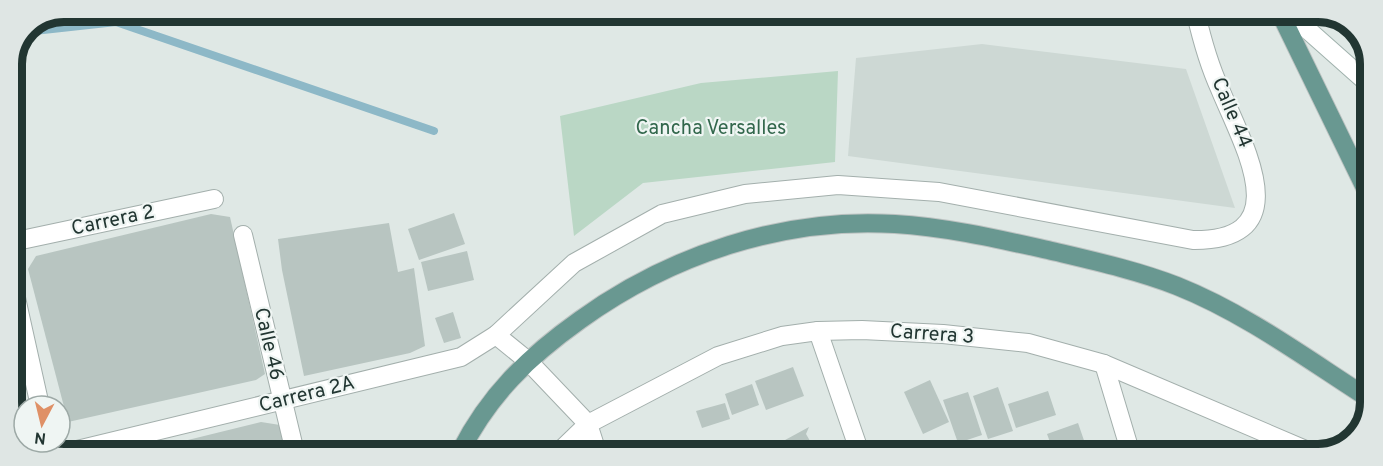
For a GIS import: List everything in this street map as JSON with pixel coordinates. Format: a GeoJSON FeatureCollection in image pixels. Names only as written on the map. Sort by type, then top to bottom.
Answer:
{"type":"FeatureCollection","features":[{"type":"Feature","properties":{"kind":"main road"},"geometry":{"type":"LineString","coordinates":[[1284,22],[1360,177]]}},
{"type":"Feature","properties":{"kind":"main road"},"geometry":{"type":"LineString","coordinates":[[465,444],[494,395],[528,361],[603,304],[644,278],[690,258],[786,231],[894,224],[1014,242],[1086,259],[1175,285],[1226,308],[1360,393]]}},
{"type":"Feature","properties":{"kind":"street","name":"Calle 44"},"geometry":{"type":"LineString","coordinates":[[1198,22],[1206,54],[1252,162],[1256,187],[1255,213]]}},
{"type":"Feature","properties":{"kind":"street"},"geometry":{"type":"LineString","coordinates":[[1299,22],[1360,76]]}},
{"type":"Feature","properties":{"kind":"street","name":"Carrera 2A"},"geometry":{"type":"LineString","coordinates":[[103,444],[461,357],[496,335],[573,263],[662,214],[745,194],[838,185],[939,192],[1193,240],[1224,239],[1241,230],[1255,213]]}},
{"type":"Feature","properties":{"kind":"street","name":"Carrera 2"},"geometry":{"type":"LineString","coordinates":[[23,240],[214,199]]}},
{"type":"Feature","properties":{"kind":"street","name":"Calle 46"},"geometry":{"type":"LineString","coordinates":[[243,235],[293,444]]}},
{"type":"Feature","properties":{"kind":"street"},"geometry":{"type":"LineString","coordinates":[[23,330],[36,394]]}},
{"type":"Feature","properties":{"kind":"street"},"geometry":{"type":"LineString","coordinates":[[818,330],[857,444]]}},
{"type":"Feature","properties":{"kind":"street","name":"Carrera 3"},"geometry":{"type":"LineString","coordinates":[[568,444],[588,424],[718,356],[782,336],[818,330],[943,334],[1028,343],[1104,364],[1292,444]]}},
{"type":"Feature","properties":{"kind":"street"},"geometry":{"type":"LineString","coordinates":[[496,335],[528,361],[588,424],[594,444]]}},
{"type":"Feature","properties":{"kind":"street"},"geometry":{"type":"LineString","coordinates":[[1104,364],[1128,444]]}},
{"type":"Feature","properties":{"kind":"shaded area"},"geometry":{"type":"Polygon","coordinates":[[[982,44],[1186,69],[1235,208],[848,156],[856,58],[982,44]]]}},
{"type":"Feature","properties":{"kind":"green space","name":"Cancha Versalles"},"geometry":{"type":"Polygon","coordinates":[[[838,71],[835,162],[643,183],[574,236],[560,116],[701,83],[838,71]]]}},
{"type":"Feature","properties":{"kind":"building"},"geometry":{"type":"Polygon","coordinates":[[[454,213],[465,244],[419,260],[408,229],[454,213]]]}},
{"type":"Feature","properties":{"kind":"building"},"geometry":{"type":"Polygon","coordinates":[[[211,214],[230,217],[265,374],[256,380],[72,421],[72,394],[61,394],[28,269],[36,256],[211,214]]]}},
{"type":"Feature","properties":{"kind":"building"},"geometry":{"type":"Polygon","coordinates":[[[389,223],[398,272],[414,268],[425,346],[410,353],[304,376],[282,270],[278,239],[389,223]]]}},
{"type":"Feature","properties":{"kind":"building"},"geometry":{"type":"Polygon","coordinates":[[[467,251],[474,280],[428,291],[421,262],[467,251]]]}},
{"type":"Feature","properties":{"kind":"building"},"geometry":{"type":"Polygon","coordinates":[[[453,312],[461,338],[444,343],[435,318],[453,312]]]}},
{"type":"Feature","properties":{"kind":"building"},"geometry":{"type":"Polygon","coordinates":[[[793,367],[804,396],[766,410],[755,381],[793,367]]]}},
{"type":"Feature","properties":{"kind":"building"},"geometry":{"type":"Polygon","coordinates":[[[930,380],[949,422],[923,434],[904,392],[930,380]]]}},
{"type":"Feature","properties":{"kind":"building"},"geometry":{"type":"Polygon","coordinates":[[[752,384],[759,405],[732,415],[725,394],[752,384]]]}},
{"type":"Feature","properties":{"kind":"building"},"geometry":{"type":"Polygon","coordinates":[[[998,387],[1013,431],[988,439],[973,396],[998,387]]]}},
{"type":"Feature","properties":{"kind":"building"},"geometry":{"type":"Polygon","coordinates":[[[1048,391],[1056,415],[1016,428],[1008,404],[1048,391]]]}},
{"type":"Feature","properties":{"kind":"building"},"geometry":{"type":"Polygon","coordinates":[[[968,392],[982,435],[958,443],[943,400],[968,392]]]}},
{"type":"Feature","properties":{"kind":"building"},"geometry":{"type":"Polygon","coordinates":[[[725,403],[730,419],[702,428],[696,411],[725,403]]]}},
{"type":"Feature","properties":{"kind":"building"},"geometry":{"type":"Polygon","coordinates":[[[261,422],[280,425],[284,444],[172,444],[261,422]]]}},
{"type":"Feature","properties":{"kind":"building"},"geometry":{"type":"Polygon","coordinates":[[[1078,423],[1085,444],[1051,444],[1047,434],[1078,423]]]}},
{"type":"Feature","properties":{"kind":"building"},"geometry":{"type":"Polygon","coordinates":[[[809,427],[806,434],[812,444],[778,444],[809,427]]]}},
{"type":"Feature","properties":{"kind":"waterway"},"geometry":{"type":"LineString","coordinates":[[41,30],[116,22]]}},
{"type":"Feature","properties":{"kind":"waterway"},"geometry":{"type":"LineString","coordinates":[[116,22],[434,131]]}}]}
